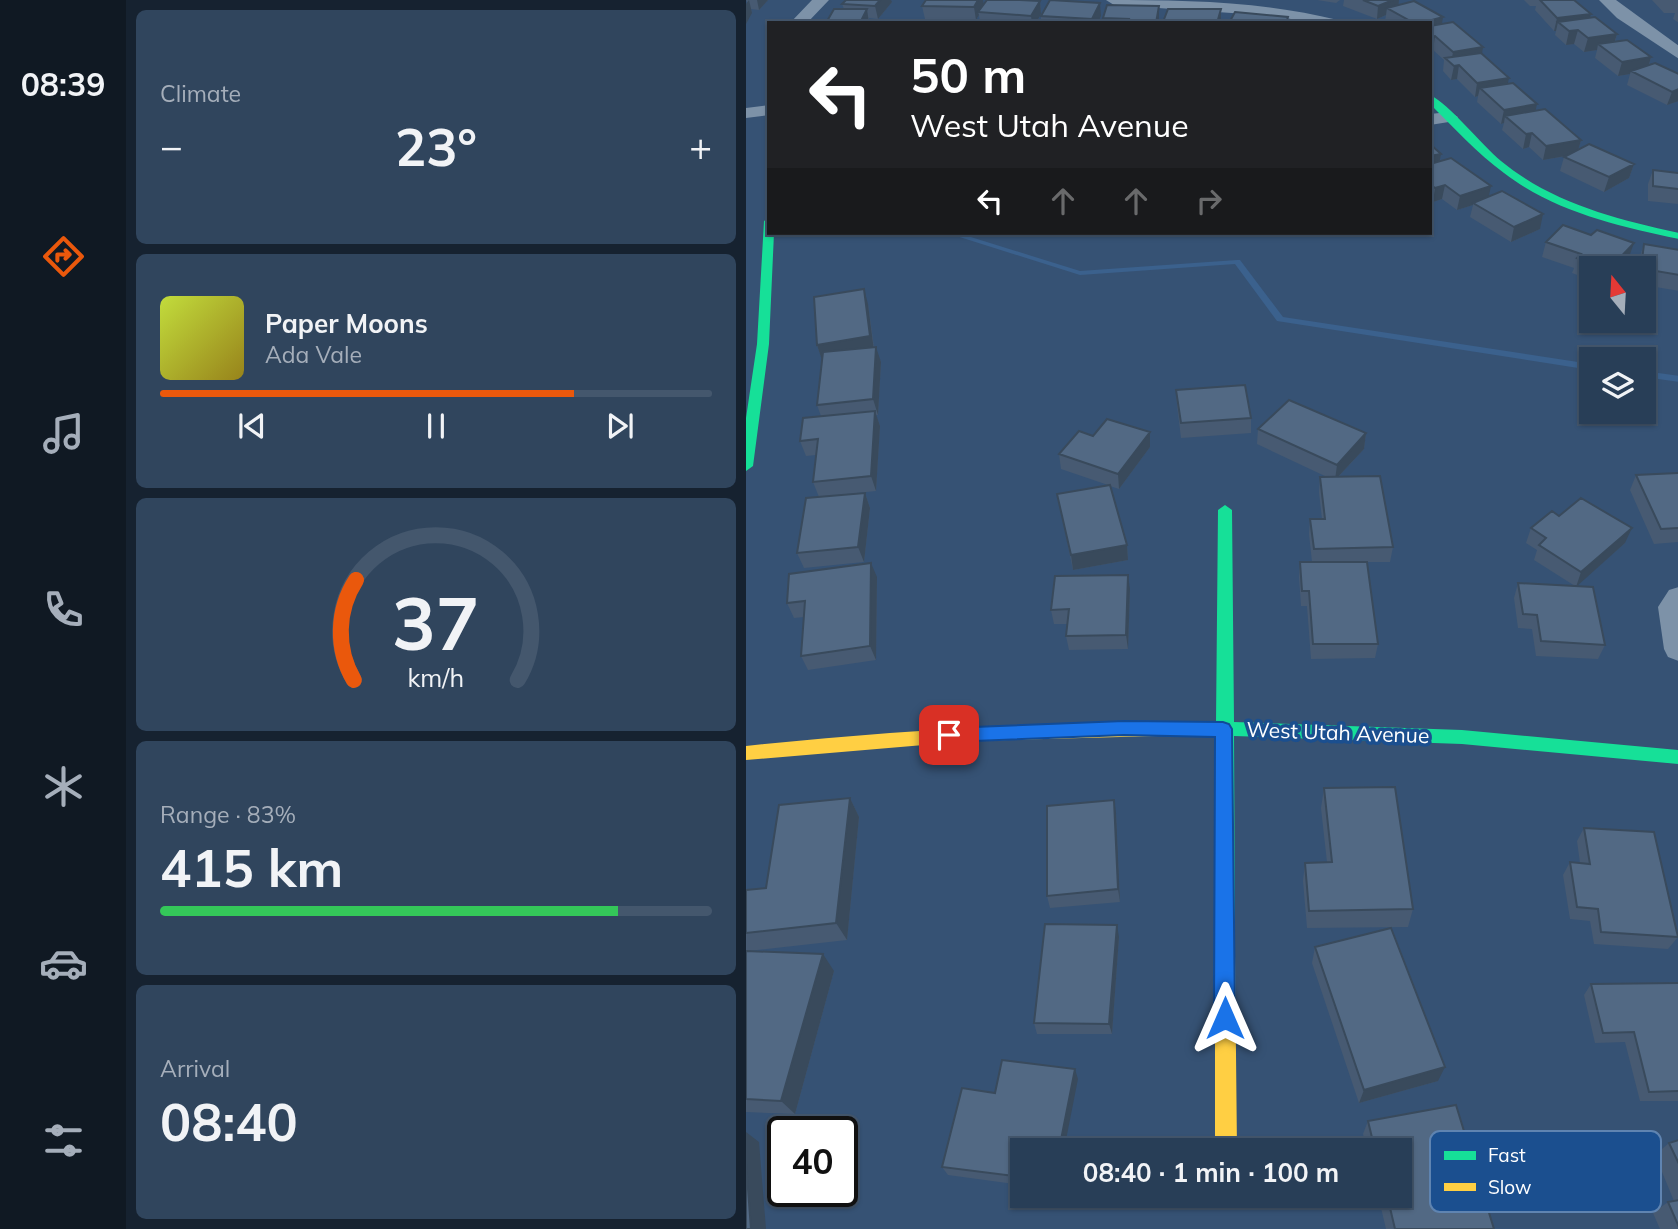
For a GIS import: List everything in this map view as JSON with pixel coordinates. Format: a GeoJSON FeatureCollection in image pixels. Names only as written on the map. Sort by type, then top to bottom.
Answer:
{"type":"FeatureCollection","features":[{"type":"Feature","properties":{"kind":"street"},"geometry":{"type":"LineString","coordinates":[[800,21],[821,0]]}},
{"type":"Feature","properties":{"kind":"street"},"geometry":{"type":"LineString","coordinates":[[1114,0],[1277,11],[1323,21]]}},
{"type":"Feature","properties":{"kind":"street"},"geometry":{"type":"LineString","coordinates":[[1607,0],[1623,15],[1679,54]]}},
{"type":"Feature","properties":{"kind":"street"},"geometry":{"type":"LineString","coordinates":[[1432,100],[1506,169],[1543,193],[1587,212],[1679,236]]}},
{"type":"Feature","properties":{"kind":"street"},"geometry":{"type":"LineString","coordinates":[[746,113],[767,110]]}},
{"type":"Feature","properties":{"kind":"street"},"geometry":{"type":"LineString","coordinates":[[1432,120],[1449,117]]}},
{"type":"Feature","properties":{"kind":"street"},"geometry":{"type":"LineString","coordinates":[[746,466],[766,320],[769,235]]}},
{"type":"Feature","properties":{"kind":"street"},"geometry":{"type":"LineString","coordinates":[[1226,510],[1223,729],[1226,1138]]}},
{"type":"Feature","properties":{"kind":"street"},"geometry":{"type":"LineString","coordinates":[[1679,598],[1673,607],[1679,649]]}},
{"type":"Feature","properties":{"kind":"street","name":"West Utah Avenue"},"geometry":{"type":"LineString","coordinates":[[746,753],[1022,730],[1223,729],[1431,735],[1679,757]]}},
{"type":"Feature","properties":{"kind":"building"},"geometry":{"type":"Polygon","coordinates":[[[846,0],[880,0],[875,6],[842,4],[846,0]]]}},
{"type":"Feature","properties":{"kind":"building"},"geometry":{"type":"Polygon","coordinates":[[[926,0],[978,0],[974,7],[922,6],[926,0]]]}},
{"type":"Feature","properties":{"kind":"building"},"geometry":{"type":"Polygon","coordinates":[[[987,0],[1040,1],[1031,16],[978,12],[987,0]]]}},
{"type":"Feature","properties":{"kind":"building"},"geometry":{"type":"Polygon","coordinates":[[[1050,0],[1100,3],[1092,19],[1041,16],[1050,0]]]}},
{"type":"Feature","properties":{"kind":"building"},"geometry":{"type":"Polygon","coordinates":[[[1363,0],[1393,0],[1378,6],[1363,0]]]}},
{"type":"Feature","properties":{"kind":"building"},"geometry":{"type":"Polygon","coordinates":[[[1540,0],[1574,0],[1591,14],[1557,18],[1540,0]]]}},
{"type":"Feature","properties":{"kind":"building"},"geometry":{"type":"Polygon","coordinates":[[[1414,1],[1443,17],[1428,21],[1410,21],[1387,8],[1414,1]]]}},
{"type":"Feature","properties":{"kind":"building"},"geometry":{"type":"Polygon","coordinates":[[[1107,5],[1159,6],[1156,21],[1103,18],[1107,5]]]}},
{"type":"Feature","properties":{"kind":"building"},"geometry":{"type":"Polygon","coordinates":[[[834,9],[867,9],[861,21],[827,21],[834,9]]]}},
{"type":"Feature","properties":{"kind":"building"},"geometry":{"type":"Polygon","coordinates":[[[1168,9],[1221,9],[1218,21],[1163,21],[1168,9]]]}},
{"type":"Feature","properties":{"kind":"building"},"geometry":{"type":"Polygon","coordinates":[[[1235,12],[1288,17],[1287,21],[1230,21],[1235,12]]]}},
{"type":"Feature","properties":{"kind":"building"},"geometry":{"type":"Polygon","coordinates":[[[1595,17],[1617,34],[1588,38],[1578,30],[1569,31],[1558,22],[1595,17]]]}},
{"type":"Feature","properties":{"kind":"building"},"geometry":{"type":"Polygon","coordinates":[[[1453,22],[1483,47],[1453,52],[1435,36],[1432,37],[1432,26],[1453,22]]]}},
{"type":"Feature","properties":{"kind":"building"},"geometry":{"type":"Polygon","coordinates":[[[1627,40],[1651,57],[1622,62],[1598,44],[1627,40]]]}},
{"type":"Feature","properties":{"kind":"building"},"geometry":{"type":"Polygon","coordinates":[[[1481,53],[1509,78],[1477,83],[1459,65],[1454,66],[1445,58],[1481,53]]]}},
{"type":"Feature","properties":{"kind":"building"},"geometry":{"type":"Polygon","coordinates":[[[1655,63],[1679,74],[1679,89],[1672,92],[1631,71],[1655,63]]]}},
{"type":"Feature","properties":{"kind":"building"},"geometry":{"type":"Polygon","coordinates":[[[1513,83],[1537,104],[1504,110],[1480,88],[1513,83]]]}},
{"type":"Feature","properties":{"kind":"building"},"geometry":{"type":"Polygon","coordinates":[[[1545,109],[1581,140],[1546,146],[1532,133],[1526,134],[1505,116],[1545,109]]]}},
{"type":"Feature","properties":{"kind":"building"},"geometry":{"type":"Polygon","coordinates":[[[1589,144],[1634,164],[1609,177],[1564,157],[1589,144]]]}},
{"type":"Feature","properties":{"kind":"building"},"geometry":{"type":"Polygon","coordinates":[[[1432,146],[1441,154],[1432,156],[1432,146]]]}},
{"type":"Feature","properties":{"kind":"building"},"geometry":{"type":"Polygon","coordinates":[[[1451,158],[1491,186],[1460,196],[1445,185],[1435,188],[1432,186],[1432,163],[1451,158]]]}},
{"type":"Feature","properties":{"kind":"building"},"geometry":{"type":"Polygon","coordinates":[[[1653,170],[1679,173],[1679,189],[1653,186],[1653,170]]]}},
{"type":"Feature","properties":{"kind":"building"},"geometry":{"type":"Polygon","coordinates":[[[1502,191],[1543,214],[1514,227],[1473,203],[1502,191]]]}},
{"type":"Feature","properties":{"kind":"building"},"geometry":{"type":"Polygon","coordinates":[[[1563,225],[1591,235],[1597,230],[1634,243],[1622,256],[1579,256],[1581,254],[1546,242],[1563,225]]]}},
{"type":"Feature","properties":{"kind":"building"},"geometry":{"type":"Polygon","coordinates":[[[1644,244],[1679,250],[1679,275],[1656,271],[1656,256],[1642,256],[1644,244]]]}},
{"type":"Feature","properties":{"kind":"building"},"geometry":{"type":"Polygon","coordinates":[[[864,289],[870,336],[817,345],[814,297],[864,289]]]}},
{"type":"Feature","properties":{"kind":"building"},"geometry":{"type":"Polygon","coordinates":[[[876,347],[873,399],[817,405],[823,352],[876,347]]]}},
{"type":"Feature","properties":{"kind":"building"},"geometry":{"type":"Polygon","coordinates":[[[1245,385],[1251,418],[1181,423],[1176,390],[1245,385]]]}},
{"type":"Feature","properties":{"kind":"building"},"geometry":{"type":"Polygon","coordinates":[[[1289,400],[1366,433],[1337,465],[1258,429],[1289,400]]]}},
{"type":"Feature","properties":{"kind":"building"},"geometry":{"type":"Polygon","coordinates":[[[875,411],[871,476],[813,482],[818,439],[800,441],[803,418],[875,411]]]}},
{"type":"Feature","properties":{"kind":"building"},"geometry":{"type":"Polygon","coordinates":[[[1107,419],[1150,432],[1118,474],[1059,454],[1079,431],[1093,436],[1107,419]]]}},
{"type":"Feature","properties":{"kind":"building"},"geometry":{"type":"Polygon","coordinates":[[[1679,473],[1679,528],[1661,529],[1636,475],[1679,473]]]}},
{"type":"Feature","properties":{"kind":"building"},"geometry":{"type":"Polygon","coordinates":[[[1380,476],[1393,547],[1314,549],[1310,519],[1325,519],[1320,477],[1380,476]]]}},
{"type":"Feature","properties":{"kind":"building"},"geometry":{"type":"Polygon","coordinates":[[[1110,485],[1127,545],[1071,555],[1057,494],[1110,485]]]}},
{"type":"Feature","properties":{"kind":"building"},"geometry":{"type":"Polygon","coordinates":[[[865,493],[858,547],[797,553],[806,498],[865,493]]]}},
{"type":"Feature","properties":{"kind":"building"},"geometry":{"type":"Polygon","coordinates":[[[1581,498],[1632,528],[1581,572],[1539,545],[1546,538],[1531,528],[1552,511],[1559,516],[1581,498]]]}},
{"type":"Feature","properties":{"kind":"building"},"geometry":{"type":"Polygon","coordinates":[[[1300,562],[1367,562],[1378,644],[1313,644],[1309,591],[1302,591],[1300,562]]]}},
{"type":"Feature","properties":{"kind":"building"},"geometry":{"type":"Polygon","coordinates":[[[871,563],[870,646],[801,656],[805,601],[787,603],[789,574],[871,563]]]}},
{"type":"Feature","properties":{"kind":"building"},"geometry":{"type":"Polygon","coordinates":[[[1128,575],[1126,635],[1066,636],[1069,609],[1051,610],[1055,576],[1128,575]]]}},
{"type":"Feature","properties":{"kind":"building"},"geometry":{"type":"Polygon","coordinates":[[[1518,583],[1593,587],[1605,645],[1541,641],[1537,615],[1523,614],[1518,583]]]}},
{"type":"Feature","properties":{"kind":"building"},"geometry":{"type":"Polygon","coordinates":[[[1395,787],[1413,909],[1309,911],[1305,863],[1332,862],[1324,788],[1395,787]]]}},
{"type":"Feature","properties":{"kind":"building"},"geometry":{"type":"Polygon","coordinates":[[[850,798],[836,923],[746,933],[746,890],[766,888],[779,805],[850,798]]]}},
{"type":"Feature","properties":{"kind":"building"},"geometry":{"type":"Polygon","coordinates":[[[1114,800],[1118,889],[1047,896],[1047,806],[1114,800]]]}},
{"type":"Feature","properties":{"kind":"building"},"geometry":{"type":"Polygon","coordinates":[[[1584,828],[1654,832],[1678,937],[1601,932],[1598,909],[1577,907],[1570,862],[1590,864],[1584,828]]]}},
{"type":"Feature","properties":{"kind":"building"},"geometry":{"type":"Polygon","coordinates":[[[1045,924],[1117,925],[1109,1024],[1034,1023],[1045,924]]]}},
{"type":"Feature","properties":{"kind":"building"},"geometry":{"type":"Polygon","coordinates":[[[1391,928],[1445,1067],[1364,1090],[1315,947],[1391,928]]]}},
{"type":"Feature","properties":{"kind":"building"},"geometry":{"type":"Polygon","coordinates":[[[746,951],[823,954],[781,1101],[746,1099],[746,951]]]}},
{"type":"Feature","properties":{"kind":"building"},"geometry":{"type":"Polygon","coordinates":[[[1679,983],[1679,1091],[1649,1092],[1634,1032],[1603,1033],[1591,984],[1679,983]]]}},
{"type":"Feature","properties":{"kind":"building"},"geometry":{"type":"Polygon","coordinates":[[[1002,1060],[1075,1069],[1061,1138],[1010,1138],[1010,1176],[942,1167],[962,1088],[995,1093],[1002,1060]]]}},
{"type":"Feature","properties":{"kind":"building"},"geometry":{"type":"Polygon","coordinates":[[[1456,1105],[1464,1131],[1430,1131],[1430,1212],[1489,1212],[1494,1229],[1395,1229],[1390,1208],[1412,1208],[1412,1138],[1372,1138],[1368,1121],[1456,1105]]]}},
{"type":"Feature","properties":{"kind":"building"},"geometry":{"type":"Polygon","coordinates":[[[1679,1140],[1679,1164],[1669,1143],[1679,1140]]]}},
{"type":"Feature","properties":{"kind":"building"},"geometry":{"type":"Polygon","coordinates":[[[746,1162],[751,1229],[746,1229],[746,1162]]]}},
{"type":"Feature","properties":{"kind":"building"},"geometry":{"type":"Polygon","coordinates":[[[1679,1200],[1679,1227],[1668,1202],[1679,1200]]]}},
{"type":"Feature","properties":{"kind":"waterway"},"geometry":{"type":"LineString","coordinates":[[957,235],[1080,273],[1237,262],[1280,319],[1579,365]]}},
{"type":"Feature","properties":{"kind":"waterway"},"geometry":{"type":"LineString","coordinates":[[1656,376],[1679,379]]}},
{"type":"Feature","properties":{"kind":"traffic: fast"},"geometry":{"type":"LineString","coordinates":[[1432,100],[1488,155],[1528,185],[1590,213],[1679,236]]}},
{"type":"Feature","properties":{"kind":"traffic: fast"},"geometry":{"type":"LineString","coordinates":[[746,466],[763,344],[768,235]]}},
{"type":"Feature","properties":{"kind":"traffic: fast"},"geometry":{"type":"LineString","coordinates":[[1225,510],[1225,956]]}},
{"type":"Feature","properties":{"kind":"traffic: fast"},"geometry":{"type":"LineString","coordinates":[[1196,728],[1462,737],[1679,757]]}},
{"type":"Feature","properties":{"kind":"traffic: slow"},"geometry":{"type":"LineString","coordinates":[[746,753],[971,734],[1196,728]]}},
{"type":"Feature","properties":{"kind":"traffic: slow"},"geometry":{"type":"LineString","coordinates":[[1225,956],[1226,1138]]}},
{"type":"Feature","properties":{"kind":"route"},"geometry":{"type":"LineString","coordinates":[[949,735],[1022,730],[1223,729],[1225,1018]]}}]}
